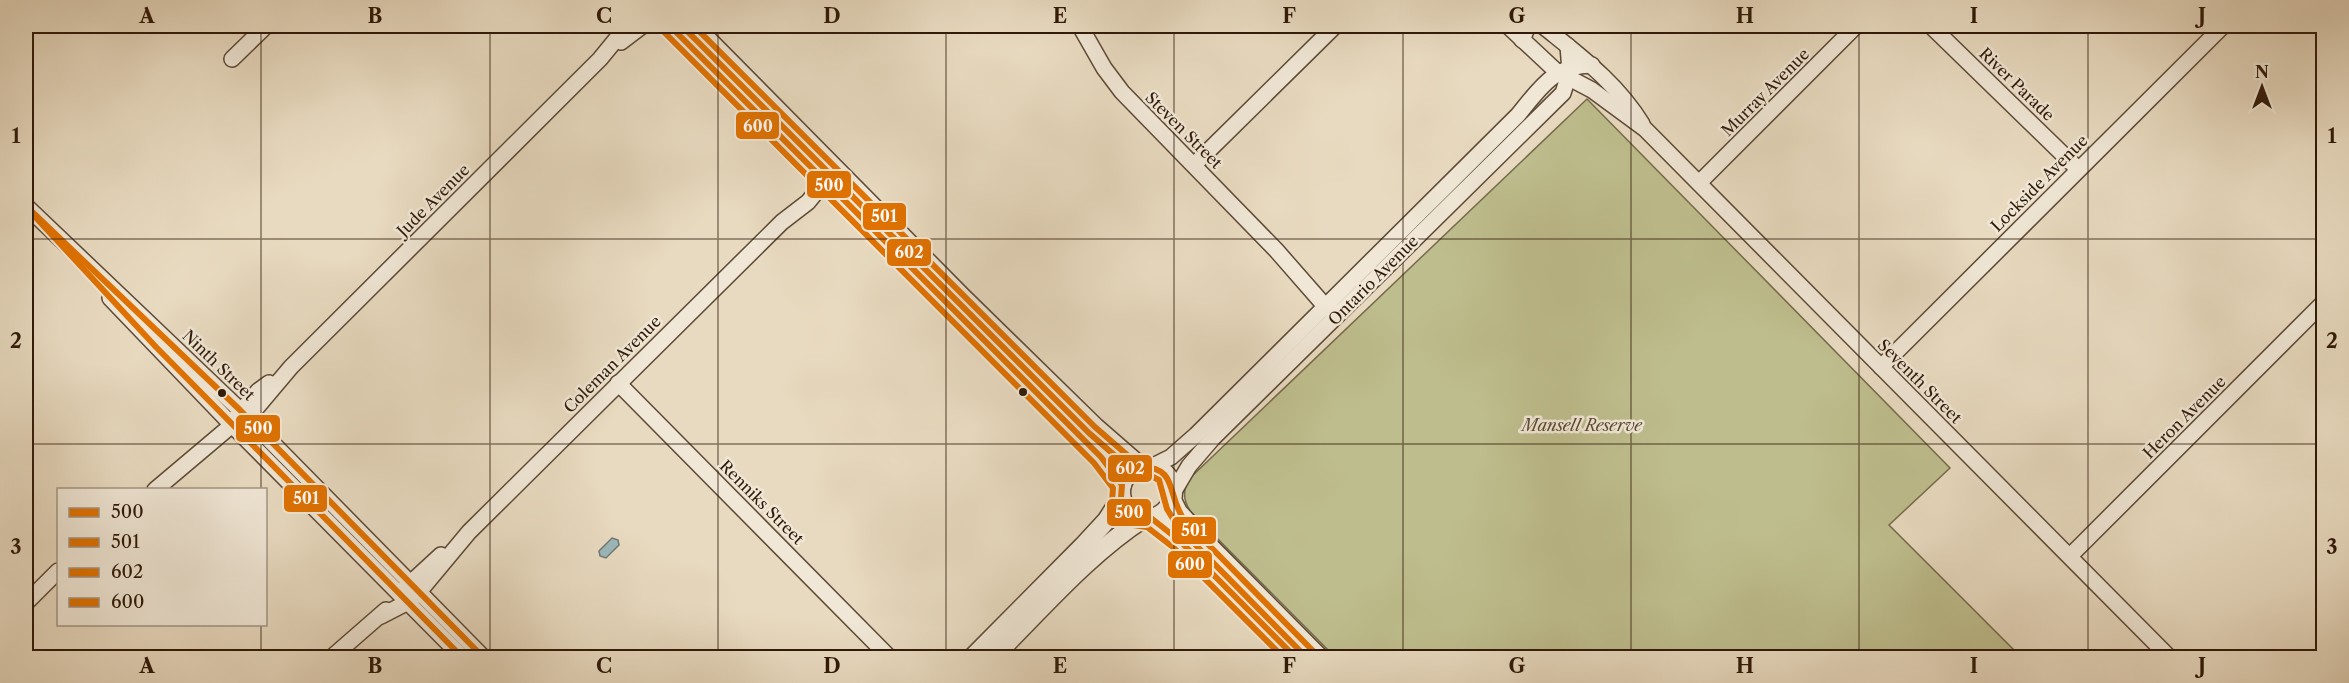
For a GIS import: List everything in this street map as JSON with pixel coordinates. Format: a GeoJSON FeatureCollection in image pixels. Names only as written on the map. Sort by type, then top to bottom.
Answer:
{"type":"FeatureCollection","features":[{"type":"Feature","properties":{"kind":"street"},"geometry":{"type":"LineString","coordinates":[[232,59],[266,26]]}},
{"type":"Feature","properties":{"kind":"street","name":"Jude Avenue"},"geometry":{"type":"LineString","coordinates":[[156,488],[244,414],[600,59],[627,26]]}},
{"type":"Feature","properties":{"kind":"street","name":"Jude Avenue"},"geometry":{"type":"LineString","coordinates":[[600,59],[642,26]]}},
{"type":"Feature","properties":{"kind":"street"},"geometry":{"type":"LineString","coordinates":[[670,26],[827,175],[962,297],[1095,427],[1146,467],[1164,473],[1169,479],[1178,512],[1320,657]]}},
{"type":"Feature","properties":{"kind":"street"},"geometry":{"type":"LineString","coordinates":[[694,26],[827,175],[1101,457],[1121,491],[1129,512],[1147,518],[1180,541],[1297,657]]}},
{"type":"Feature","properties":{"kind":"street","name":"Steven Street"},"geometry":{"type":"LineString","coordinates":[[1080,26],[1104,68],[1122,92],[1339,314]]}},
{"type":"Feature","properties":{"kind":"street"},"geometry":{"type":"LineString","coordinates":[[1194,165],[1335,26]]}},
{"type":"Feature","properties":{"kind":"street","name":"Seventh Street"},"geometry":{"type":"LineString","coordinates":[[1508,26],[1522,40],[1645,129],[2170,657]]}},
{"type":"Feature","properties":{"kind":"street"},"geometry":{"type":"LineString","coordinates":[[1522,40],[1528,26]]}},
{"type":"Feature","properties":{"kind":"street","name":"Murray Avenue"},"geometry":{"type":"LineString","coordinates":[[1699,183],[1856,26]]}},
{"type":"Feature","properties":{"kind":"street","name":"River Parade"},"geometry":{"type":"LineString","coordinates":[[1931,26],[2078,169]]}},
{"type":"Feature","properties":{"kind":"street","name":"Lockside Avenue"},"geometry":{"type":"LineString","coordinates":[[1881,367],[2223,26]]}},
{"type":"Feature","properties":{"kind":"street"},"geometry":{"type":"LineString","coordinates":[[1522,40],[1540,36],[1549,27]]}},
{"type":"Feature","properties":{"kind":"street","name":"Seventh Street"},"geometry":{"type":"LineString","coordinates":[[1549,27],[1592,65],[1629,103],[1645,129]]}},
{"type":"Feature","properties":{"kind":"street"},"geometry":{"type":"LineString","coordinates":[[1568,46],[1566,72],[1592,65]]}},
{"type":"Feature","properties":{"kind":"street","name":"Ontario Avenue"},"geometry":{"type":"LineString","coordinates":[[1146,467],[1171,457],[1190,441],[1518,115],[1545,82],[1566,72]]}},
{"type":"Feature","properties":{"kind":"street","name":"Ontario Avenue"},"geometry":{"type":"LineString","coordinates":[[1172,496],[1189,466],[1213,438],[1563,93],[1566,72]]}},
{"type":"Feature","properties":{"kind":"street","name":"Coleman Avenue"},"geometry":{"type":"LineString","coordinates":[[331,657],[409,592],[782,222],[808,202],[827,175]]}},
{"type":"Feature","properties":{"kind":"street","name":"Ninth Street"},"geometry":{"type":"LineString","coordinates":[[26,207],[244,414],[409,592],[463,657]]}},
{"type":"Feature","properties":{"kind":"street","name":"Ninth Street"},"geometry":{"type":"LineString","coordinates":[[26,207],[232,425],[409,592],[484,657]]}},
{"type":"Feature","properties":{"kind":"street","name":"Heron Avenue"},"geometry":{"type":"LineString","coordinates":[[2070,556],[2324,302]]}},
{"type":"Feature","properties":{"kind":"street","name":"Renniks Street"},"geometry":{"type":"LineString","coordinates":[[618,383],[888,654]]}},
{"type":"Feature","properties":{"kind":"street"},"geometry":{"type":"LineString","coordinates":[[972,657],[1107,520],[1129,474],[1146,467]]}},
{"type":"Feature","properties":{"kind":"street"},"geometry":{"type":"LineString","coordinates":[[992,657],[1120,534],[1147,518],[1164,512],[1172,496]]}},
{"type":"Feature","properties":{"kind":"street"},"geometry":{"type":"LineString","coordinates":[[26,603],[57,572]]}},
{"type":"Feature","properties":{"kind":"green space","name":"Mansell Reserve"},"geometry":{"type":"Polygon","coordinates":[[[1587,99],[1950,468],[1889,525],[2021,657],[1335,657],[1191,512],[1184,495],[1190,478],[1587,99]]]}},
{"type":"Feature","properties":{"kind":"water"},"geometry":{"type":"Polygon","coordinates":[[[612,538],[618,540],[619,545],[606,558],[600,556],[599,551],[612,538]]]}},
{"type":"Feature","properties":{"kind":"transit line","name":"500"},"geometry":{"type":"LineString","coordinates":[[670,26],[1101,457],[1122,485],[1121,498],[1129,512],[1136,516],[1151,518],[1180,541],[1296,658]]}},
{"type":"Feature","properties":{"kind":"transit line","name":"501"},"geometry":{"type":"LineString","coordinates":[[694,26],[1095,427],[1141,467],[1153,468],[1167,477],[1179,512],[1185,521],[1320,658]]}},
{"type":"Feature","properties":{"kind":"transit line","name":"600"},"geometry":{"type":"LineString","coordinates":[[664,32],[1094,463],[1113,488],[1112,501],[1122,518],[1133,525],[1147,527],[1174,548],[1284,658]]}},
{"type":"Feature","properties":{"kind":"transit line","name":"602"},"geometry":{"type":"LineString","coordinates":[[688,32],[1089,433],[1136,474],[1151,476],[1159,480],[1167,509],[1178,527],[1307,658]]}},
{"type":"Feature","properties":{"kind":"transit line","name":"500"},"geometry":{"type":"LineString","coordinates":[[26,206],[240,410],[484,658]]}},
{"type":"Feature","properties":{"kind":"transit line","name":"501"},"geometry":{"type":"LineString","coordinates":[[26,207],[156,347],[463,658]]}}]}
